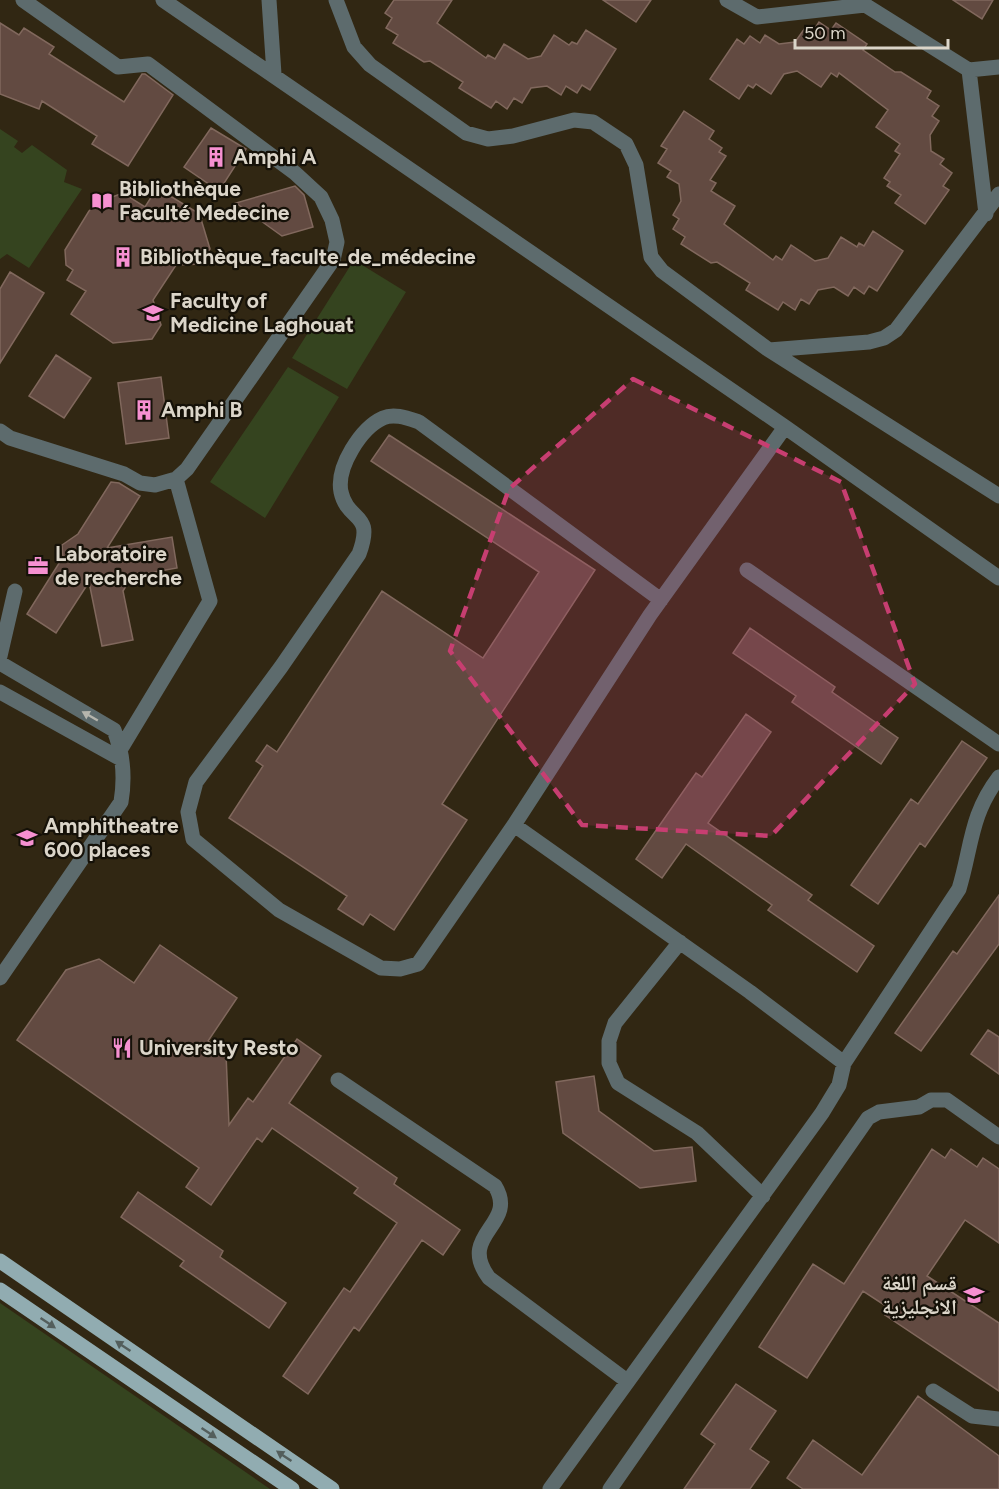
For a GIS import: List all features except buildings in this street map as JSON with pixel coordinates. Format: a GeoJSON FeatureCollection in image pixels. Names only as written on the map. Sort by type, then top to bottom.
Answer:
{"type":"FeatureCollection","features":[{"type":"Feature","properties":{"kind":"main road"},"geometry":{"type":"LineString","coordinates":[[0,1261],[332,1489]]}},
{"type":"Feature","properties":{"kind":"main road"},"geometry":{"type":"LineString","coordinates":[[0,1290],[292,1489]]}},
{"type":"Feature","properties":{"kind":"street"},"geometry":{"type":"LineString","coordinates":[[0,431],[10,438],[124,474],[140,483],[155,485],[176,479],[209,441],[333,260],[337,242],[332,220],[321,197],[295,173],[148,64],[118,67],[23,0]]}},
{"type":"Feature","properties":{"kind":"street"},"geometry":{"type":"LineString","coordinates":[[163,0],[274,74],[785,427],[999,578]]}},
{"type":"Feature","properties":{"kind":"street"},"geometry":{"type":"LineString","coordinates":[[269,0],[274,74]]}},
{"type":"Feature","properties":{"kind":"street"},"geometry":{"type":"LineString","coordinates":[[336,0],[354,47],[370,65],[466,133],[488,138],[513,136],[574,120],[593,122],[626,144],[636,165],[651,257],[662,271],[769,350],[999,496]]}},
{"type":"Feature","properties":{"kind":"street"},"geometry":{"type":"LineString","coordinates":[[727,0],[757,17],[865,2],[969,70],[999,67]]}},
{"type":"Feature","properties":{"kind":"street"},"geometry":{"type":"LineString","coordinates":[[969,70],[986,213]]}},
{"type":"Feature","properties":{"kind":"street"},"geometry":{"type":"LineString","coordinates":[[769,350],[869,342],[884,338],[896,330],[999,194]]}},
{"type":"Feature","properties":{"kind":"street"},"geometry":{"type":"LineString","coordinates":[[662,600],[419,422],[401,416],[384,417],[367,428],[342,472],[341,492],[350,509],[363,522],[365,536],[359,554],[281,667],[196,782],[188,812],[193,839],[279,910],[381,968],[400,969],[418,964],[514,825],[662,600],[785,427]]}},
{"type":"Feature","properties":{"kind":"street"},"geometry":{"type":"LineString","coordinates":[[121,755],[210,601],[176,479]]}},
{"type":"Feature","properties":{"kind":"street"},"geometry":{"type":"LineString","coordinates":[[747,570],[999,744]]}},
{"type":"Feature","properties":{"kind":"street"},"geometry":{"type":"LineString","coordinates":[[0,656],[15,591]]}},
{"type":"Feature","properties":{"kind":"street"},"geometry":{"type":"LineString","coordinates":[[0,663],[114,730],[121,755],[124,786],[121,802],[0,978]]}},
{"type":"Feature","properties":{"kind":"street"},"geometry":{"type":"LineString","coordinates":[[0,692],[121,755]]}},
{"type":"Feature","properties":{"kind":"street"},"geometry":{"type":"LineString","coordinates":[[550,1489],[822,1113],[839,1085],[844,1064],[959,890],[983,798],[999,777]]}},
{"type":"Feature","properties":{"kind":"street"},"geometry":{"type":"LineString","coordinates":[[514,825],[680,942],[844,1064]]}},
{"type":"Feature","properties":{"kind":"street"},"geometry":{"type":"LineString","coordinates":[[680,942],[615,1023],[609,1041],[609,1063],[618,1083],[697,1132],[763,1196]]}},
{"type":"Feature","properties":{"kind":"street"},"geometry":{"type":"LineString","coordinates":[[338,1080],[495,1186],[501,1197],[501,1210],[482,1242],[478,1254],[480,1265],[489,1278],[627,1381]]}},
{"type":"Feature","properties":{"kind":"street"},"geometry":{"type":"LineString","coordinates":[[610,1489],[868,1118],[879,1112],[919,1107],[932,1100],[947,1100],[999,1137]]}},
{"type":"Feature","properties":{"kind":"street"},"geometry":{"type":"LineString","coordinates":[[933,1391],[972,1416],[999,1419]]}},
{"type":"Feature","properties":{"kind":"highlighted area"},"geometry":{"type":"Polygon","coordinates":[[[633,379],[841,482],[915,684],[771,836],[582,825],[450,651],[509,489],[633,379]]]}},
{"type":"Feature","properties":{"kind":"green space"},"geometry":{"type":"Polygon","coordinates":[[[0,129],[18,141],[14,147],[22,153],[32,145],[67,170],[64,182],[82,189],[29,268],[7,254],[0,259],[0,129]]]}},
{"type":"Feature","properties":{"kind":"green space"},"geometry":{"type":"Polygon","coordinates":[[[354,260],[406,292],[347,389],[292,358],[354,260]]]}},
{"type":"Feature","properties":{"kind":"green space"},"geometry":{"type":"Polygon","coordinates":[[[288,367],[339,397],[265,518],[210,482],[288,367]]]}},
{"type":"Feature","properties":{"kind":"green space"},"geometry":{"type":"Polygon","coordinates":[[[0,1303],[270,1489],[0,1489],[0,1303]]]}},
{"type":"Feature","properties":{"kind":"place","name":"Amphi A"},"geometry":{"type":"Point","coordinates":[216,157]}},
{"type":"Feature","properties":{"kind":"place","name":"Bibliothèque Faculté Medecine"},"geometry":{"type":"Point","coordinates":[102,201]}},
{"type":"Feature","properties":{"kind":"place","name":"Bibliothèque_faculte_de_médecine"},"geometry":{"type":"Point","coordinates":[123,257]}},
{"type":"Feature","properties":{"kind":"place","name":"Faculty of Medicine Laghouat"},"geometry":{"type":"Point","coordinates":[153,313]}},
{"type":"Feature","properties":{"kind":"place","name":"Amphi B"},"geometry":{"type":"Point","coordinates":[144,410]}},
{"type":"Feature","properties":{"kind":"place","name":"Laboratoire de recherche"},"geometry":{"type":"Point","coordinates":[38,566]}},
{"type":"Feature","properties":{"kind":"place","name":"Amphitheatre 600 places"},"geometry":{"type":"Point","coordinates":[27,838]}},
{"type":"Feature","properties":{"kind":"place","name":"University Resto"},"geometry":{"type":"Point","coordinates":[122,1048]}},
{"type":"Feature","properties":{"kind":"place","name":"قسم اللغة الانجليزية"},"geometry":{"type":"Point","coordinates":[974,1295]}}]}
